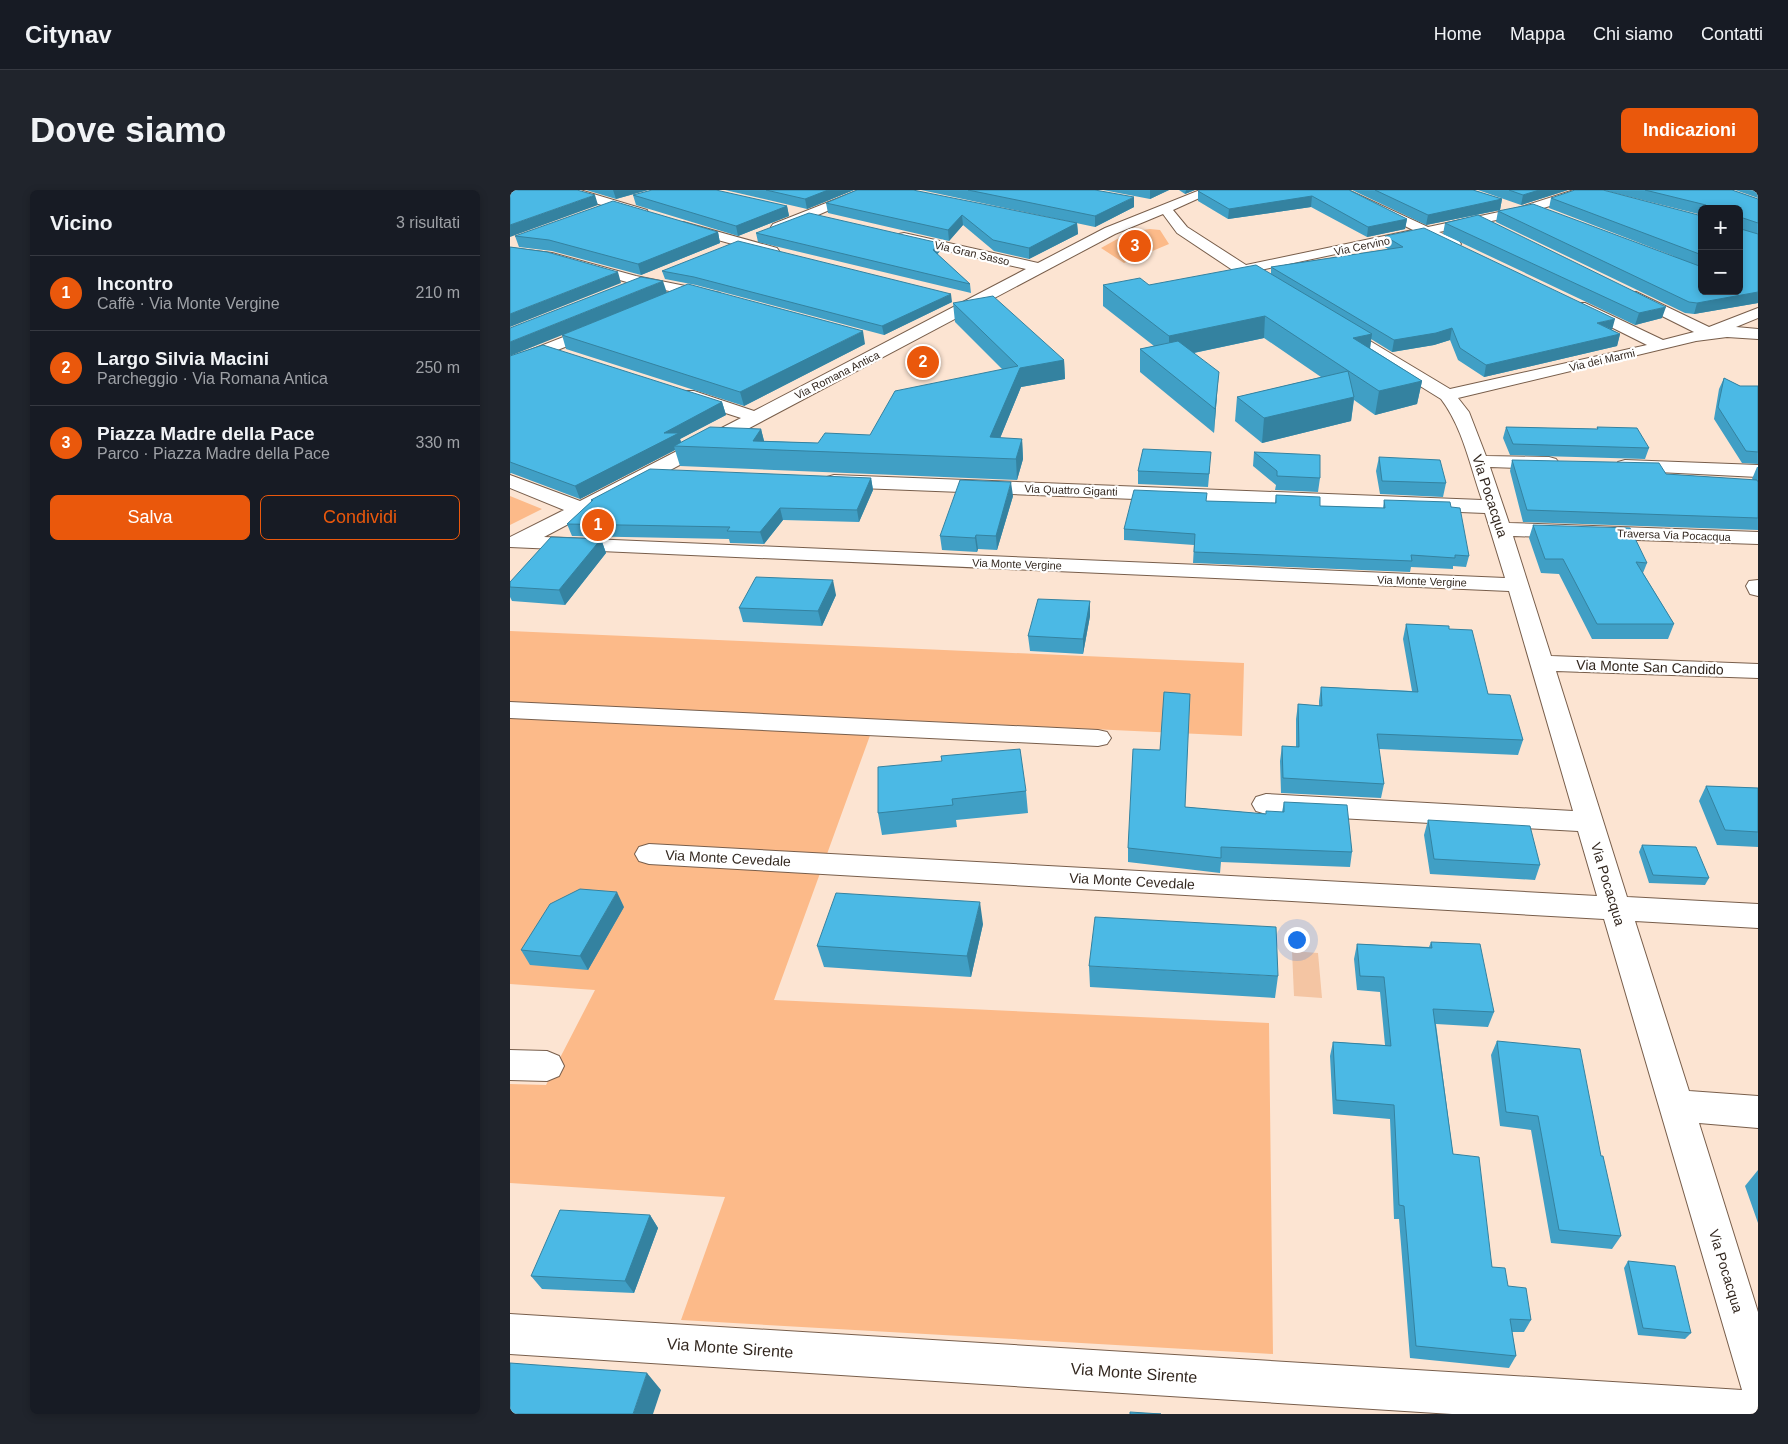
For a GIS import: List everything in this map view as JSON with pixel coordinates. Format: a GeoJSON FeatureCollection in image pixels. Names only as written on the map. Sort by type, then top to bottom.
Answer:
{"type":"FeatureCollection","features":[{"type":"Feature","properties":{"kind":"street"},"geometry":{"type":"LineString","coordinates":[[567,190],[654,217]]}},
{"type":"Feature","properties":{"kind":"street"},"geometry":{"type":"LineString","coordinates":[[722,250],[870,190]]}},
{"type":"Feature","properties":{"kind":"street","name":"Via Romana Antica"},"geometry":{"type":"LineString","coordinates":[[514,544],[1107,233],[1164,208],[1212,190]]}},
{"type":"Feature","properties":{"kind":"street"},"geometry":{"type":"LineString","coordinates":[[1338,190],[1463,249]]}},
{"type":"Feature","properties":{"kind":"street"},"geometry":{"type":"LineString","coordinates":[[1584,190],[1603,195]]}},
{"type":"Feature","properties":{"kind":"street","name":"Via Cervino"},"geometry":{"type":"LineString","coordinates":[[1242,270],[1428,232],[1527,209],[1584,190]]}},
{"type":"Feature","properties":{"kind":"street"},"geometry":{"type":"LineString","coordinates":[[598,212],[643,198]]}},
{"type":"Feature","properties":{"kind":"street"},"geometry":{"type":"LineString","coordinates":[[1146,202],[1164,208],[1182,230],[1282,294]]}},
{"type":"Feature","properties":{"kind":"street"},"geometry":{"type":"LineString","coordinates":[[1495,202],[1550,215]]}},
{"type":"Feature","properties":{"kind":"street"},"geometry":{"type":"LineString","coordinates":[[782,209],[828,220]]}},
{"type":"Feature","properties":{"kind":"street"},"geometry":{"type":"LineString","coordinates":[[1479,220],[1496,229]]}},
{"type":"Feature","properties":{"kind":"street"},"geometry":{"type":"LineString","coordinates":[[673,223],[787,255]]}},
{"type":"Feature","properties":{"kind":"street"},"geometry":{"type":"LineString","coordinates":[[1085,230],[1107,233],[1152,224],[1182,230]]}},
{"type":"Feature","properties":{"kind":"street","name":"Via Gran Sasso"},"geometry":{"type":"LineString","coordinates":[[895,235],[1039,268]]}},
{"type":"Feature","properties":{"kind":"street"},"geometry":{"type":"LineString","coordinates":[[513,246],[643,281],[733,301]]}},
{"type":"Feature","properties":{"kind":"street"},"geometry":{"type":"LineString","coordinates":[[510,266],[542,255]]}},
{"type":"Feature","properties":{"kind":"street","name":"Via Cervino"},"geometry":{"type":"LineString","coordinates":[[1220,255],[1251,261],[1282,262]]}},
{"type":"Feature","properties":{"kind":"street"},"geometry":{"type":"LineString","coordinates":[[616,292],[669,271]]}},
{"type":"Feature","properties":{"kind":"street"},"geometry":{"type":"LineString","coordinates":[[664,301],[690,290]]}},
{"type":"Feature","properties":{"kind":"street"},"geometry":{"type":"LineString","coordinates":[[1620,290],[1708,333],[1758,314]]}},
{"type":"Feature","properties":{"kind":"street"},"geometry":{"type":"LineString","coordinates":[[958,297],[977,302]]}},
{"type":"Feature","properties":{"kind":"street"},"geometry":{"type":"LineString","coordinates":[[1567,300],[1662,346]]}},
{"type":"Feature","properties":{"kind":"street"},"geometry":{"type":"LineString","coordinates":[[1323,319],[1447,395]]}},
{"type":"Feature","properties":{"kind":"street"},"geometry":{"type":"LineString","coordinates":[[510,364],[609,323]]}},
{"type":"Feature","properties":{"kind":"street","name":"Via dei Marmi"},"geometry":{"type":"LineString","coordinates":[[1447,395],[1662,346],[1708,333],[1734,331],[1758,334]]}},
{"type":"Feature","properties":{"kind":"street"},"geometry":{"type":"LineString","coordinates":[[876,340],[895,345]]}},
{"type":"Feature","properties":{"kind":"street"},"geometry":{"type":"LineString","coordinates":[[546,349],[574,358]]}},
{"type":"Feature","properties":{"kind":"street"},"geometry":{"type":"LineString","coordinates":[[674,390],[756,417]]}},
{"type":"Feature","properties":{"kind":"street","name":"Via Pocacqua"},"geometry":{"type":"LineString","coordinates":[[1447,395],[1460,412],[1479,461],[1758,1378]]}},
{"type":"Feature","properties":{"kind":"street"},"geometry":{"type":"LineString","coordinates":[[1479,461],[1568,464]]}},
{"type":"Feature","properties":{"kind":"street"},"geometry":{"type":"LineString","coordinates":[[1608,466],[1758,471]]}},
{"type":"Feature","properties":{"kind":"street"},"geometry":{"type":"LineString","coordinates":[[649,473],[688,475]]}},
{"type":"Feature","properties":{"kind":"street","name":"Via Quattro Giganti"},"geometry":{"type":"LineString","coordinates":[[818,480],[1497,518]]}},
{"type":"Feature","properties":{"kind":"street"},"geometry":{"type":"LineString","coordinates":[[510,481],[580,509]]}},
{"type":"Feature","properties":{"kind":"street","name":"Traversa Via Pocacqua"},"geometry":{"type":"LineString","coordinates":[[1497,518],[1758,538]]}},
{"type":"Feature","properties":{"kind":"street","name":"Via Monte Vergine"},"geometry":{"type":"LineString","coordinates":[[514,544],[1518,585]]}},
{"type":"Feature","properties":{"kind":"street","name":"Via Monte San Candido"},"geometry":{"type":"LineString","coordinates":[[1541,663],[1758,671]]}},
{"type":"Feature","properties":{"kind":"street"},"geometry":{"type":"LineString","coordinates":[[510,710],[1098,738]]}},
{"type":"Feature","properties":{"kind":"street"},"geometry":{"type":"LineString","coordinates":[[1266,804],[1590,822]]}},
{"type":"Feature","properties":{"kind":"street","name":"Via Monte Cevedale"},"geometry":{"type":"LineString","coordinates":[[649,854],[1758,916]]}},
{"type":"Feature","properties":{"kind":"street"},"geometry":{"type":"LineString","coordinates":[[510,1064],[547,1066]]}},
{"type":"Feature","properties":{"kind":"street"},"geometry":{"type":"LineString","coordinates":[[1676,1106],[1758,1112]]}},
{"type":"Feature","properties":{"kind":"street","name":"Via Monte Sirente"},"geometry":{"type":"LineString","coordinates":[[510,1334],[1758,1412]]}},
{"type":"Feature","properties":{"kind":"shaded area"},"geometry":{"type":"Polygon","coordinates":[[[1150,229],[1160,230],[1169,244],[1124,263],[1101,248],[1130,232],[1150,229]]]}},
{"type":"Feature","properties":{"kind":"shaded area"},"geometry":{"type":"Polygon","coordinates":[[[510,496],[542,509],[510,525],[510,496]]]}},
{"type":"Feature","properties":{"kind":"shaded area"},"geometry":{"type":"Polygon","coordinates":[[[510,631],[1244,663],[1242,736],[876,719],[774,1000],[1269,1023],[1273,1354],[681,1320],[725,1197],[510,1183],[510,1084],[546,1085],[595,990],[510,984],[510,631]]]}},
{"type":"Feature","properties":{"kind":"shaded area"},"geometry":{"type":"Polygon","coordinates":[[[1292,951],[1318,953],[1322,998],[1294,996],[1292,951]]]}},
{"type":"Feature","properties":{"kind":"building"},"geometry":{"type":"Polygon","coordinates":[[[510,190],[577,190],[595,195],[510,225],[510,190]]]}},
{"type":"Feature","properties":{"kind":"building"},"geometry":{"type":"Polygon","coordinates":[[[652,190],[716,190],[787,206],[736,226],[633,195],[652,190]]]}},
{"type":"Feature","properties":{"kind":"building"},"geometry":{"type":"Polygon","coordinates":[[[766,190],[828,190],[805,199],[766,190]]]}},
{"type":"Feature","properties":{"kind":"building"},"geometry":{"type":"Polygon","coordinates":[[[857,190],[913,190],[1077,223],[1029,248],[993,240],[962,215],[948,230],[826,203],[857,190]]]}},
{"type":"Feature","properties":{"kind":"building"},"geometry":{"type":"Polygon","coordinates":[[[968,190],[1095,190],[1134,197],[1095,216],[968,190]]]}},
{"type":"Feature","properties":{"kind":"building"},"geometry":{"type":"Polygon","coordinates":[[[1349,190],[1407,219],[1368,227],[1312,196],[1229,209],[1198,191],[1349,190]]]}},
{"type":"Feature","properties":{"kind":"building"},"geometry":{"type":"Polygon","coordinates":[[[1375,190],[1473,190],[1502,199],[1428,215],[1375,190]]]}},
{"type":"Feature","properties":{"kind":"building"},"geometry":{"type":"Polygon","coordinates":[[[1509,190],[1539,190],[1523,195],[1509,190]]]}},
{"type":"Feature","properties":{"kind":"building"},"geometry":{"type":"Polygon","coordinates":[[[1575,190],[1603,190],[1698,215],[1698,253],[1551,198],[1575,190]]]}},
{"type":"Feature","properties":{"kind":"building"},"geometry":{"type":"Polygon","coordinates":[[[1645,190],[1732,190],[1758,199],[1758,223],[1743,218],[1743,205],[1706,205],[1645,190]]]}},
{"type":"Feature","properties":{"kind":"building"},"geometry":{"type":"Polygon","coordinates":[[[613,201],[718,232],[638,264],[549,240],[515,236],[613,201]]]}},
{"type":"Feature","properties":{"kind":"building"},"geometry":{"type":"Polygon","coordinates":[[[1533,204],[1698,266],[1698,295],[1741,295],[1697,303],[1689,302],[1498,211],[1533,204]]]}},
{"type":"Feature","properties":{"kind":"building"},"geometry":{"type":"Polygon","coordinates":[[[809,213],[939,243],[933,250],[970,284],[756,233],[809,213]]]}},
{"type":"Feature","properties":{"kind":"building"},"geometry":{"type":"Polygon","coordinates":[[[1478,215],[1666,307],[1639,313],[1445,223],[1478,215]]]}},
{"type":"Feature","properties":{"kind":"building"},"geometry":{"type":"Polygon","coordinates":[[[1424,228],[1615,319],[1597,323],[1620,334],[1486,365],[1460,348],[1452,328],[1436,333],[1394,340],[1271,267],[1403,247],[1385,236],[1424,228]]]}},
{"type":"Feature","properties":{"kind":"building"},"geometry":{"type":"Polygon","coordinates":[[[1743,230],[1758,234],[1758,292],[1743,295],[1743,230]]]}},
{"type":"Feature","properties":{"kind":"building"},"geometry":{"type":"Polygon","coordinates":[[[738,241],[951,294],[882,326],[694,277],[662,271],[738,241]]]}},
{"type":"Feature","properties":{"kind":"building"},"geometry":{"type":"Polygon","coordinates":[[[510,247],[547,252],[618,272],[510,314],[510,247]]]}},
{"type":"Feature","properties":{"kind":"building"},"geometry":{"type":"Polygon","coordinates":[[[1256,265],[1372,334],[1353,338],[1422,381],[1379,391],[1265,316],[1169,336],[1103,285],[1140,278],[1149,285],[1256,265]]]}},
{"type":"Feature","properties":{"kind":"building"},"geometry":{"type":"Polygon","coordinates":[[[641,277],[663,281],[510,342],[510,328],[641,277]]]}},
{"type":"Feature","properties":{"kind":"building"},"geometry":{"type":"Polygon","coordinates":[[[688,284],[863,331],[740,392],[562,335],[688,284]]]}},
{"type":"Feature","properties":{"kind":"building"},"geometry":{"type":"Polygon","coordinates":[[[993,296],[1064,360],[1020,368],[990,437],[1022,439],[1016,459],[674,446],[710,427],[761,429],[753,441],[818,443],[825,433],[870,435],[895,391],[1018,366],[953,303],[993,296]]]}},
{"type":"Feature","properties":{"kind":"building"},"geometry":{"type":"Polygon","coordinates":[[[1178,341],[1219,372],[1215,409],[1140,349],[1178,341]]]}},
{"type":"Feature","properties":{"kind":"building"},"geometry":{"type":"Polygon","coordinates":[[[543,345],[722,402],[664,433],[679,433],[575,486],[510,462],[510,356],[543,345]]]}},
{"type":"Feature","properties":{"kind":"building"},"geometry":{"type":"Polygon","coordinates":[[[1348,371],[1354,397],[1264,418],[1237,397],[1348,371]]]}},
{"type":"Feature","properties":{"kind":"building"},"geometry":{"type":"Polygon","coordinates":[[[1724,378],[1740,386],[1758,386],[1758,452],[1746,451],[1718,407],[1724,378]]]}},
{"type":"Feature","properties":{"kind":"building"},"geometry":{"type":"Polygon","coordinates":[[[1506,427],[1637,428],[1649,448],[1513,444],[1506,427]]]}},
{"type":"Feature","properties":{"kind":"building"},"geometry":{"type":"Polygon","coordinates":[[[1143,449],[1211,452],[1209,474],[1138,471],[1143,449]]]}},
{"type":"Feature","properties":{"kind":"building"},"geometry":{"type":"Polygon","coordinates":[[[1254,452],[1320,455],[1320,478],[1277,476],[1277,471],[1254,452]]]}},
{"type":"Feature","properties":{"kind":"building"},"geometry":{"type":"Polygon","coordinates":[[[1379,457],[1440,460],[1446,483],[1382,481],[1379,457]]]}},
{"type":"Feature","properties":{"kind":"building"},"geometry":{"type":"Polygon","coordinates":[[[1512,460],[1659,463],[1666,474],[1757,480],[1758,518],[1527,510],[1512,460]]]}},
{"type":"Feature","properties":{"kind":"building"},"geometry":{"type":"Polygon","coordinates":[[[650,469],[871,478],[857,510],[780,508],[760,532],[727,531],[730,527],[567,524],[593,500],[591,500],[650,469]]]}},
{"type":"Feature","properties":{"kind":"building"},"geometry":{"type":"Polygon","coordinates":[[[960,480],[1011,482],[996,536],[976,535],[975,538],[940,536],[960,480]]]}},
{"type":"Feature","properties":{"kind":"building"},"geometry":{"type":"Polygon","coordinates":[[[1134,490],[1207,493],[1206,501],[1276,503],[1276,495],[1320,497],[1320,506],[1385,508],[1384,500],[1450,502],[1451,507],[1460,508],[1469,556],[1455,555],[1455,558],[1411,555],[1412,561],[1194,552],[1195,534],[1124,529],[1134,490]]]}},
{"type":"Feature","properties":{"kind":"building"},"geometry":{"type":"Polygon","coordinates":[[[1533,525],[1630,528],[1647,563],[1636,562],[1674,624],[1597,624],[1563,559],[1545,559],[1533,525]]]}},
{"type":"Feature","properties":{"kind":"building"},"geometry":{"type":"Polygon","coordinates":[[[551,537],[601,539],[559,590],[510,587],[510,582],[551,537]]]}},
{"type":"Feature","properties":{"kind":"building"},"geometry":{"type":"Polygon","coordinates":[[[756,577],[833,580],[818,611],[739,608],[756,577]]]}},
{"type":"Feature","properties":{"kind":"building"},"geometry":{"type":"Polygon","coordinates":[[[1038,599],[1090,601],[1083,639],[1028,636],[1038,599]]]}},
{"type":"Feature","properties":{"kind":"building"},"geometry":{"type":"Polygon","coordinates":[[[1406,624],[1449,626],[1449,629],[1472,630],[1488,694],[1510,695],[1523,740],[1377,734],[1384,784],[1283,778],[1282,746],[1299,747],[1298,704],[1322,706],[1321,687],[1418,692],[1406,624]]]}},
{"type":"Feature","properties":{"kind":"building"},"geometry":{"type":"Polygon","coordinates":[[[1164,692],[1190,694],[1185,807],[1266,814],[1266,811],[1284,812],[1284,802],[1347,805],[1352,852],[1221,847],[1221,858],[1128,848],[1133,749],[1160,750],[1164,692]]]}},
{"type":"Feature","properties":{"kind":"building"},"geometry":{"type":"Polygon","coordinates":[[[1020,749],[1026,791],[952,799],[953,805],[878,813],[878,767],[942,761],[941,756],[1020,749]]]}},
{"type":"Feature","properties":{"kind":"building"},"geometry":{"type":"Polygon","coordinates":[[[1706,786],[1758,788],[1758,832],[1725,830],[1706,786]]]}},
{"type":"Feature","properties":{"kind":"building"},"geometry":{"type":"Polygon","coordinates":[[[1428,820],[1530,826],[1540,865],[1434,859],[1428,820]]]}},
{"type":"Feature","properties":{"kind":"building"},"geometry":{"type":"Polygon","coordinates":[[[1642,845],[1696,847],[1709,878],[1653,875],[1642,845]]]}},
{"type":"Feature","properties":{"kind":"building"},"geometry":{"type":"Polygon","coordinates":[[[580,889],[617,892],[580,956],[521,950],[550,904],[580,889]]]}},
{"type":"Feature","properties":{"kind":"building"},"geometry":{"type":"Polygon","coordinates":[[[836,893],[980,902],[967,956],[817,946],[836,893]]]}},
{"type":"Feature","properties":{"kind":"building"},"geometry":{"type":"Polygon","coordinates":[[[1095,917],[1276,927],[1278,976],[1089,966],[1095,917]]]}},
{"type":"Feature","properties":{"kind":"building"},"geometry":{"type":"Polygon","coordinates":[[[1431,942],[1480,944],[1494,1012],[1433,1009],[1453,1154],[1479,1157],[1492,1267],[1505,1268],[1508,1286],[1526,1288],[1531,1320],[1510,1319],[1516,1356],[1416,1346],[1404,1206],[1399,1205],[1394,1105],[1336,1100],[1333,1042],[1391,1046],[1384,977],[1360,976],[1357,944],[1432,948],[1431,942]]]}},
{"type":"Feature","properties":{"kind":"building"},"geometry":{"type":"Polygon","coordinates":[[[1497,1041],[1580,1049],[1601,1156],[1603,1156],[1621,1236],[1559,1230],[1538,1116],[1506,1112],[1497,1041]]]}},
{"type":"Feature","properties":{"kind":"building"},"geometry":{"type":"Polygon","coordinates":[[[560,1210],[650,1215],[625,1281],[531,1276],[560,1210]]]}},
{"type":"Feature","properties":{"kind":"building"},"geometry":{"type":"Polygon","coordinates":[[[1628,1261],[1675,1266],[1691,1333],[1643,1328],[1628,1261]]]}},
{"type":"Feature","properties":{"kind":"building"},"geometry":{"type":"Polygon","coordinates":[[[510,1363],[647,1373],[633,1414],[510,1414],[510,1363]]]}},
{"type":"Feature","properties":{"kind":"building"},"geometry":{"type":"Polygon","coordinates":[[[1130,1412],[1161,1414],[1130,1414],[1130,1412]]]}},
{"type":"Feature","properties":{"kind":"place","name":"Piazza Madre della Pace"},"geometry":{"type":"Point","coordinates":[1135,246]}},
{"type":"Feature","properties":{"kind":"place","name":"Largo Silvia Macini"},"geometry":{"type":"Point","coordinates":[923,362]}},
{"type":"Feature","properties":{"kind":"place","name":"Incontro"},"geometry":{"type":"Point","coordinates":[598,525]}}]}
